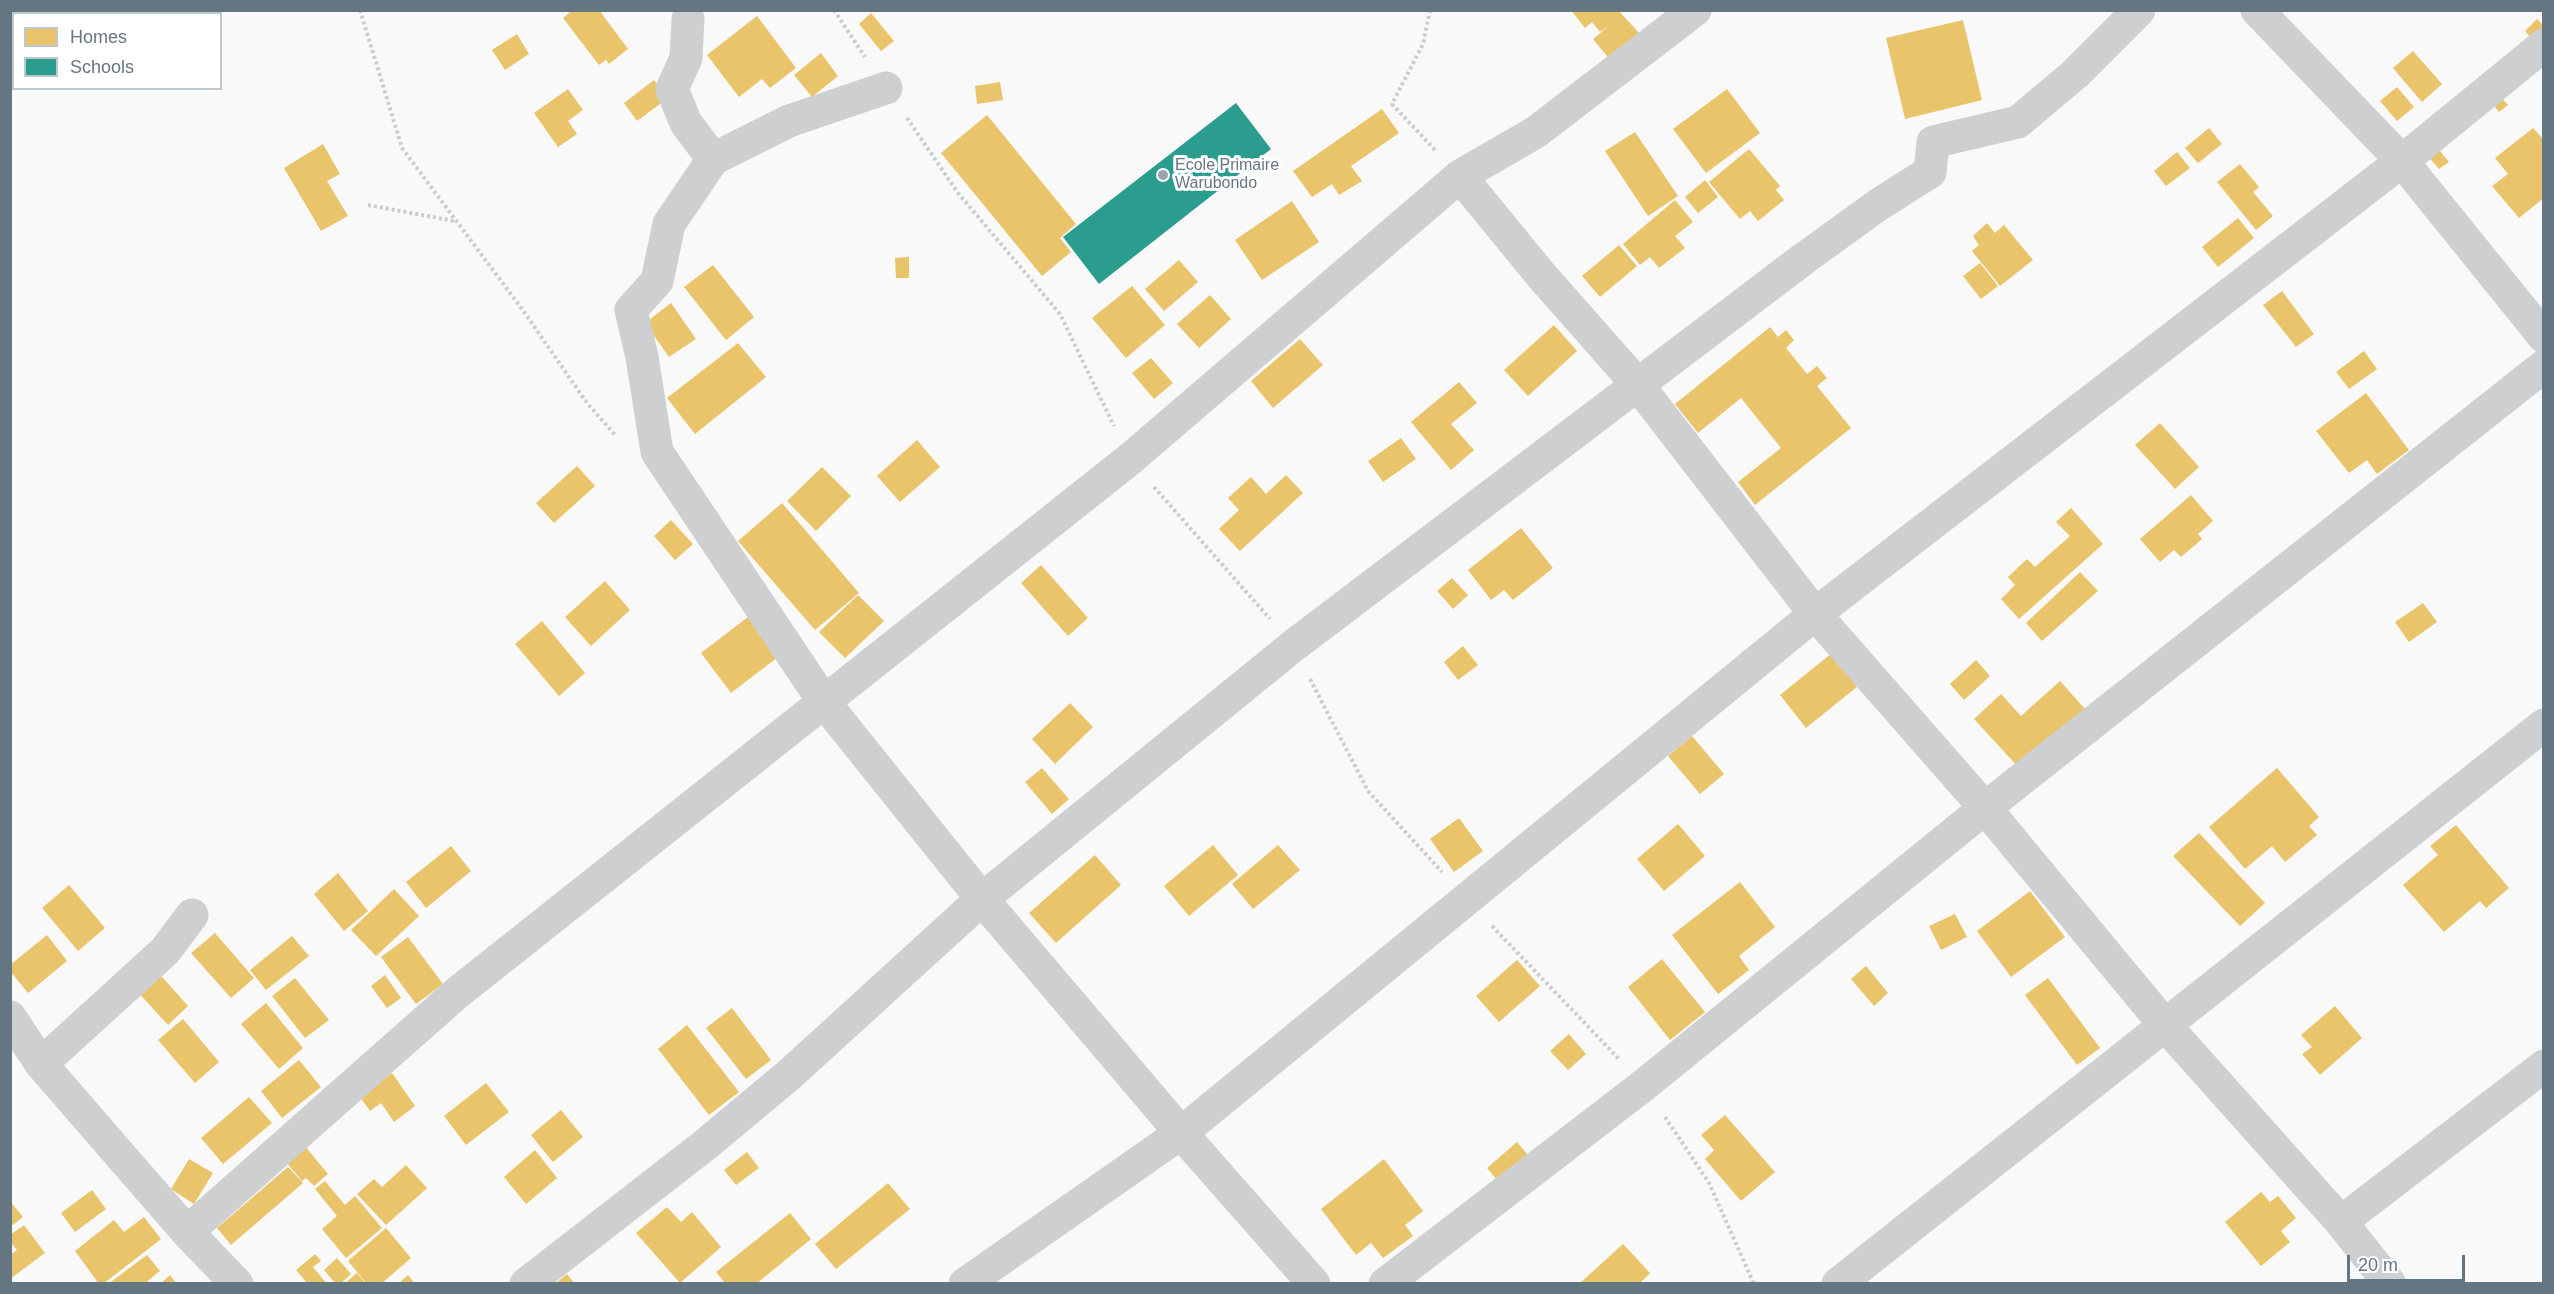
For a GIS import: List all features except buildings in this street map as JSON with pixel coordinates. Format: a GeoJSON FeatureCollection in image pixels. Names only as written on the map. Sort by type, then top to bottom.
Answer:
{"type":"FeatureCollection","features":[{"type":"Feature","properties":{"kind":"street"},"geometry":{"type":"LineString","coordinates":[[187,1232],[457,993],[1130,459],[1460,176],[1536,132],[1695,10]]}},
{"type":"Feature","properties":{"kind":"street"},"geometry":{"type":"LineString","coordinates":[[526,1284],[705,1145],[790,1074],[982,899],[1293,646],[1802,260],[1878,205],[1930,172],[1933,142],[2018,122],[2075,74],[2139,10]]}},
{"type":"Feature","properties":{"kind":"street"},"geometry":{"type":"LineString","coordinates":[[2257,10],[2402,161],[2544,338]]}},
{"type":"Feature","properties":{"kind":"street"},"geometry":{"type":"LineString","coordinates":[[688,19],[687,58],[672,89],[686,123],[713,159]]}},
{"type":"Feature","properties":{"kind":"street"},"geometry":{"type":"LineString","coordinates":[[965,1284],[1181,1133],[1815,614],[2402,161],[2544,45]]}},
{"type":"Feature","properties":{"kind":"street"},"geometry":{"type":"LineString","coordinates":[[886,88],[789,122],[713,159],[669,224],[657,281],[631,310],[642,357],[657,452],[824,702],[982,899],[1181,1133],[1314,1284]]}},
{"type":"Feature","properties":{"kind":"street"},"geometry":{"type":"LineString","coordinates":[[1460,176],[1541,275],[1638,385],[1815,614],[1985,808],[2164,1024],[2341,1222],[2390,1284]]}},
{"type":"Feature","properties":{"kind":"street"},"geometry":{"type":"LineString","coordinates":[[1385,1284],[1644,1085],[1985,808],[2544,366]]}},
{"type":"Feature","properties":{"kind":"street"},"geometry":{"type":"LineString","coordinates":[[1838,1284],[2544,725]]}},
{"type":"Feature","properties":{"kind":"street"},"geometry":{"type":"LineString","coordinates":[[41,1064],[165,951],[192,915]]}},
{"type":"Feature","properties":{"kind":"street"},"geometry":{"type":"LineString","coordinates":[[10,1017],[41,1064],[187,1232],[237,1284]]}},
{"type":"Feature","properties":{"kind":"street"},"geometry":{"type":"LineString","coordinates":[[2341,1222],[2544,1066]]}},
{"type":"Feature","properties":{"kind":"path"},"geometry":{"type":"LineString","coordinates":[[360,10],[402,148],[522,309],[587,403],[622,442],[657,452]]}},
{"type":"Feature","properties":{"kind":"path"},"geometry":{"type":"LineString","coordinates":[[1430,10],[1423,44],[1392,104],[1460,176]]}},
{"type":"Feature","properties":{"kind":"path"},"geometry":{"type":"LineString","coordinates":[[368,205],[455,221]]}},
{"type":"Feature","properties":{"kind":"place","name":"Ecole Primaire Warubondo"},"geometry":{"type":"Point","coordinates":[1163,175]}}]}
